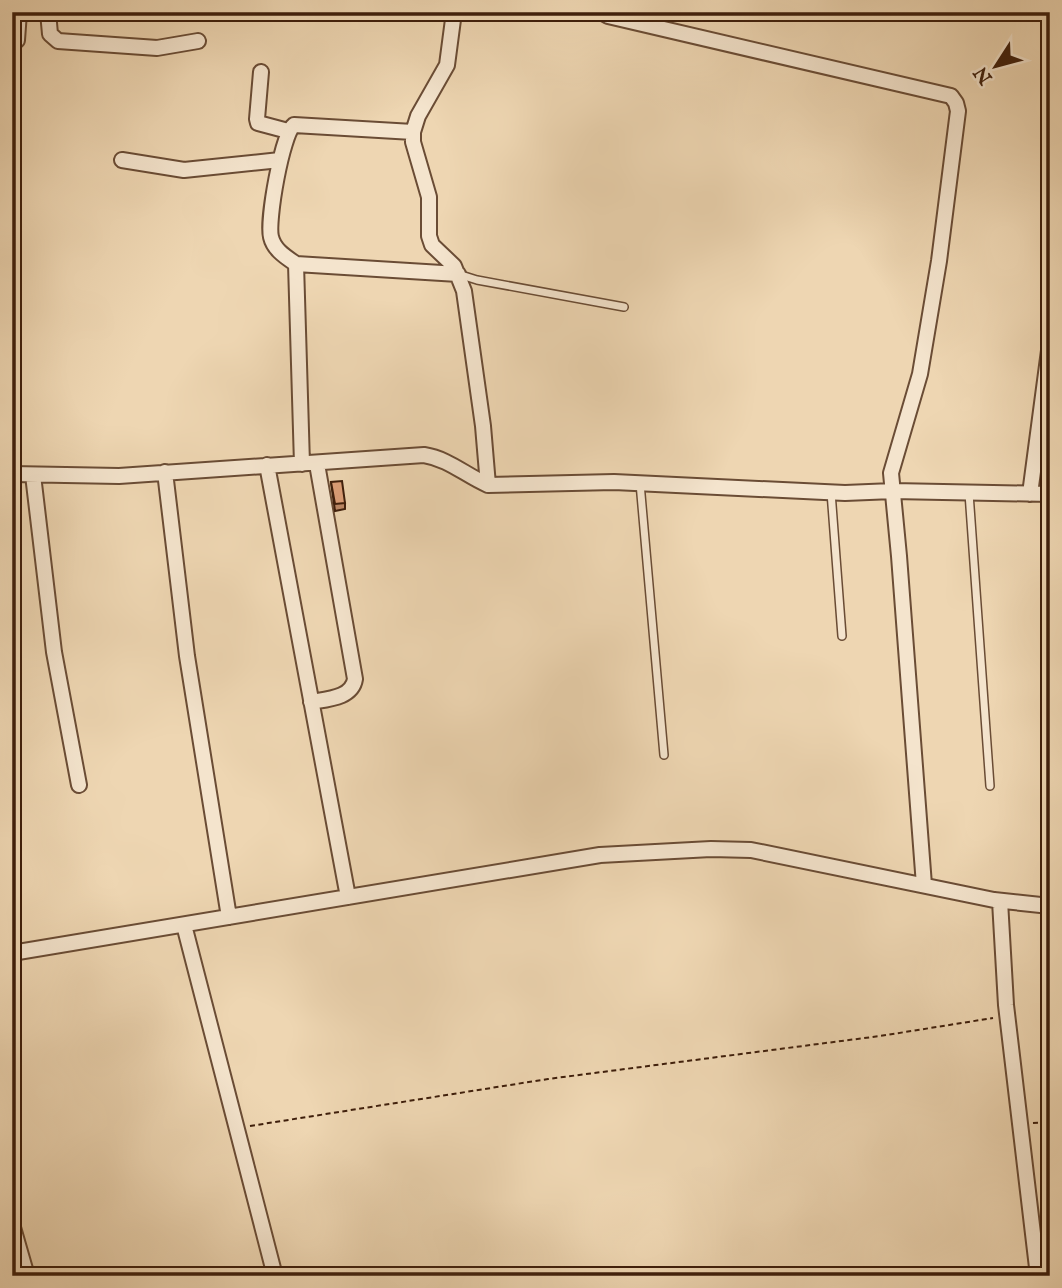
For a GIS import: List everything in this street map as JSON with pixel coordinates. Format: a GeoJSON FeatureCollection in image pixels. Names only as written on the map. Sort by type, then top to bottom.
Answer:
{"type":"FeatureCollection","features":[{"type":"Feature","properties":{"kind":"street"},"geometry":{"type":"LineString","coordinates":[[12,42],[17,40],[19,33],[19,12]]}},
{"type":"Feature","properties":{"kind":"street"},"geometry":{"type":"LineString","coordinates":[[48,12],[50,34],[58,41],[157,48],[198,41]]}},
{"type":"Feature","properties":{"kind":"street"},"geometry":{"type":"LineString","coordinates":[[454,12],[447,65],[418,116],[413,142],[429,197],[429,236],[432,245],[454,266],[464,291],[483,426],[488,485]]}},
{"type":"Feature","properties":{"kind":"street"},"geometry":{"type":"LineString","coordinates":[[601,12],[951,96],[956,103],[958,111],[953,150],[920,374],[892,466],[891,482],[924,885]]}},
{"type":"Feature","properties":{"kind":"street"},"geometry":{"type":"LineString","coordinates":[[261,72],[258,123],[288,131]]}},
{"type":"Feature","properties":{"kind":"street"},"geometry":{"type":"LineString","coordinates":[[413,132],[294,125],[288,131],[280,160],[270,236],[282,255],[296,264],[458,274]]}},
{"type":"Feature","properties":{"kind":"street"},"geometry":{"type":"LineString","coordinates":[[122,160],[184,170],[280,160]]}},
{"type":"Feature","properties":{"kind":"street"},"geometry":{"type":"LineString","coordinates":[[296,264],[309,464],[355,679],[349,692],[312,702]]}},
{"type":"Feature","properties":{"kind":"street"},"geometry":{"type":"LineString","coordinates":[[1030,494],[1050,343]]}},
{"type":"Feature","properties":{"kind":"street"},"geometry":{"type":"LineString","coordinates":[[12,474],[119,476],[424,455],[449,462],[488,485],[640,483],[831,492],[1050,494]]}},
{"type":"Feature","properties":{"kind":"street"},"geometry":{"type":"LineString","coordinates":[[267,466],[348,897]]}},
{"type":"Feature","properties":{"kind":"street"},"geometry":{"type":"LineString","coordinates":[[165,472],[187,656],[229,918]]}},
{"type":"Feature","properties":{"kind":"street"},"geometry":{"type":"LineString","coordinates":[[33,475],[41,524],[54,652],[79,785]]}},
{"type":"Feature","properties":{"kind":"street"},"geometry":{"type":"LineString","coordinates":[[12,953],[600,855],[711,849],[751,850],[1000,901],[1050,906]]}},
{"type":"Feature","properties":{"kind":"street"},"geometry":{"type":"LineString","coordinates":[[1000,901],[1008,1016],[1038,1276]]}},
{"type":"Feature","properties":{"kind":"street"},"geometry":{"type":"LineString","coordinates":[[184,925],[275,1276]]}},
{"type":"Feature","properties":{"kind":"street"},"geometry":{"type":"LineString","coordinates":[[12,1224],[27,1276]]}},
{"type":"Feature","properties":{"kind":"lane"},"geometry":{"type":"LineString","coordinates":[[458,274],[477,280],[624,307]]}},
{"type":"Feature","properties":{"kind":"lane"},"geometry":{"type":"LineString","coordinates":[[640,483],[664,755]]}},
{"type":"Feature","properties":{"kind":"lane"},"geometry":{"type":"LineString","coordinates":[[831,492],[842,636]]}},
{"type":"Feature","properties":{"kind":"lane"},"geometry":{"type":"LineString","coordinates":[[969,493],[990,786]]}},
{"type":"Feature","properties":{"kind":"path"},"geometry":{"type":"LineString","coordinates":[[238,1128],[548,1079],[880,1036],[1008,1016]]}},
{"type":"Feature","properties":{"kind":"path"},"geometry":{"type":"LineString","coordinates":[[1021,1124],[1050,1122]]}},
{"type":"Feature","properties":{"kind":"building"},"geometry":{"type":"Polygon","coordinates":[[[342,481],[345,503],[335,504],[331,482],[342,481]]]}}]}
